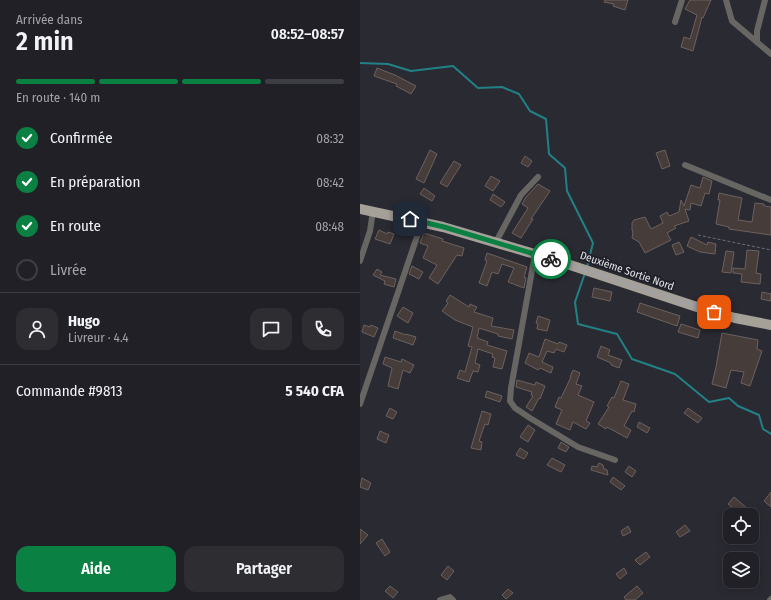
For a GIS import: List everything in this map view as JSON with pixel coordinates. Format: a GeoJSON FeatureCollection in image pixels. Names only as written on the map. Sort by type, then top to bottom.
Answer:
{"type":"FeatureCollection","features":[{"type":"Feature","properties":{"kind":"main road","name":"Deuxième Sortie Nord"},"geometry":{"type":"LineString","coordinates":[[360,209],[422,222],[496,242],[704,309],[735,318],[771,325]]}},
{"type":"Feature","properties":{"kind":"street"},"geometry":{"type":"LineString","coordinates":[[675,22],[682,0]]}},
{"type":"Feature","properties":{"kind":"street"},"geometry":{"type":"LineString","coordinates":[[726,0],[732,21],[771,54]]}},
{"type":"Feature","properties":{"kind":"street"},"geometry":{"type":"LineString","coordinates":[[757,42],[757,31],[765,0]]}},
{"type":"Feature","properties":{"kind":"street"},"geometry":{"type":"LineString","coordinates":[[685,165],[771,200]]}},
{"type":"Feature","properties":{"kind":"street"},"geometry":{"type":"LineString","coordinates":[[496,242],[522,195],[538,177]]}},
{"type":"Feature","properties":{"kind":"street"},"geometry":{"type":"LineString","coordinates":[[360,261],[370,231],[373,211]]}},
{"type":"Feature","properties":{"kind":"street"},"geometry":{"type":"LineString","coordinates":[[360,404],[422,222]]}},
{"type":"Feature","properties":{"kind":"street"},"geometry":{"type":"LineString","coordinates":[[535,254],[510,388],[510,400],[515,408],[578,447],[615,460]]}},
{"type":"Feature","properties":{"kind":"street"},"geometry":{"type":"LineString","coordinates":[[440,600],[450,597],[453,600]]}},
{"type":"Feature","properties":{"kind":"path"},"geometry":{"type":"LineString","coordinates":[[698,235],[771,250]]}},
{"type":"Feature","properties":{"kind":"building"},"geometry":{"type":"Polygon","coordinates":[[[605,0],[628,0],[625,10],[613,6],[614,4],[604,2],[605,0]]]}},
{"type":"Feature","properties":{"kind":"building"},"geometry":{"type":"Polygon","coordinates":[[[690,0],[711,0],[703,18],[702,17],[693,51],[681,47],[684,37],[690,39],[697,15],[685,9],[690,0]]]}},
{"type":"Feature","properties":{"kind":"building"},"geometry":{"type":"Polygon","coordinates":[[[377,68],[416,86],[411,94],[396,86],[397,84],[374,76],[377,68]]]}},
{"type":"Feature","properties":{"kind":"building"},"geometry":{"type":"Polygon","coordinates":[[[430,150],[437,154],[424,183],[416,179],[430,150]]]}},
{"type":"Feature","properties":{"kind":"building"},"geometry":{"type":"Polygon","coordinates":[[[665,150],[670,166],[662,169],[656,153],[665,150]]]}},
{"type":"Feature","properties":{"kind":"building"},"geometry":{"type":"Polygon","coordinates":[[[525,156],[532,161],[528,167],[521,163],[525,156]]]}},
{"type":"Feature","properties":{"kind":"building"},"geometry":{"type":"Polygon","coordinates":[[[454,161],[461,165],[447,187],[440,183],[454,161]]]}},
{"type":"Feature","properties":{"kind":"building"},"geometry":{"type":"Polygon","coordinates":[[[491,176],[500,181],[493,191],[485,186],[491,176]]]}},
{"type":"Feature","properties":{"kind":"building"},"geometry":{"type":"Polygon","coordinates":[[[703,177],[712,181],[709,194],[705,193],[701,206],[691,203],[690,210],[685,209],[689,221],[674,226],[676,228],[667,233],[671,240],[645,253],[639,242],[632,238],[632,223],[634,220],[645,217],[651,229],[663,223],[660,216],[667,212],[669,216],[679,212],[681,200],[684,206],[691,185],[700,188],[703,177]]]}},
{"type":"Feature","properties":{"kind":"building"},"geometry":{"type":"Polygon","coordinates":[[[538,184],[550,191],[531,219],[533,219],[521,238],[512,233],[528,208],[522,204],[526,197],[538,184]]]}},
{"type":"Feature","properties":{"kind":"building"},"geometry":{"type":"Polygon","coordinates":[[[424,188],[435,196],[432,201],[420,194],[424,188]]]}},
{"type":"Feature","properties":{"kind":"building"},"geometry":{"type":"Polygon","coordinates":[[[719,193],[742,198],[738,220],[752,222],[755,203],[764,204],[764,206],[771,207],[771,235],[729,229],[729,227],[716,224],[720,200],[718,200],[719,193]]]}},
{"type":"Feature","properties":{"kind":"building"},"geometry":{"type":"Polygon","coordinates":[[[493,194],[505,202],[501,207],[490,200],[493,194]]]}},
{"type":"Feature","properties":{"kind":"building"},"geometry":{"type":"Polygon","coordinates":[[[379,230],[387,234],[388,232],[394,234],[390,244],[375,239],[379,230]]]}},
{"type":"Feature","properties":{"kind":"building"},"geometry":{"type":"Polygon","coordinates":[[[424,233],[464,248],[462,256],[457,255],[438,284],[429,278],[437,265],[423,258],[428,246],[420,243],[424,233]]]}},
{"type":"Feature","properties":{"kind":"building"},"geometry":{"type":"Polygon","coordinates":[[[691,237],[707,245],[708,242],[716,244],[715,254],[700,252],[687,246],[691,237]]]}},
{"type":"Feature","properties":{"kind":"building"},"geometry":{"type":"Polygon","coordinates":[[[679,242],[684,252],[676,255],[672,245],[679,242]]]}},
{"type":"Feature","properties":{"kind":"building"},"geometry":{"type":"Polygon","coordinates":[[[747,250],[759,251],[756,273],[761,274],[760,284],[741,282],[742,274],[733,273],[733,268],[745,269],[747,250]]]}},
{"type":"Feature","properties":{"kind":"building"},"geometry":{"type":"Polygon","coordinates":[[[726,251],[734,252],[731,273],[722,272],[726,251]]]}},
{"type":"Feature","properties":{"kind":"building"},"geometry":{"type":"Polygon","coordinates":[[[487,253],[527,267],[524,277],[526,278],[524,288],[508,282],[514,268],[502,264],[498,274],[492,272],[487,286],[479,283],[487,261],[485,260],[487,253]]]}},
{"type":"Feature","properties":{"kind":"building"},"geometry":{"type":"Polygon","coordinates":[[[412,266],[423,272],[419,279],[409,274],[412,266]]]}},
{"type":"Feature","properties":{"kind":"building"},"geometry":{"type":"Polygon","coordinates":[[[377,269],[382,272],[380,275],[396,279],[394,287],[384,284],[385,281],[373,275],[377,269]]]}},
{"type":"Feature","properties":{"kind":"building"},"geometry":{"type":"Polygon","coordinates":[[[594,288],[612,292],[610,301],[592,297],[594,288]]]}},
{"type":"Feature","properties":{"kind":"building"},"geometry":{"type":"Polygon","coordinates":[[[762,292],[771,294],[771,301],[761,299],[762,292]]]}},
{"type":"Feature","properties":{"kind":"building"},"geometry":{"type":"Polygon","coordinates":[[[450,295],[469,307],[470,304],[477,307],[474,312],[493,318],[491,326],[514,330],[512,339],[498,336],[498,334],[479,328],[477,338],[488,342],[487,345],[507,351],[502,369],[493,367],[495,358],[492,357],[493,354],[478,349],[475,363],[480,365],[478,372],[473,371],[469,382],[457,378],[460,370],[465,372],[472,347],[468,346],[473,327],[455,320],[442,311],[448,303],[446,301],[450,295]]]}},
{"type":"Feature","properties":{"kind":"building"},"geometry":{"type":"Polygon","coordinates":[[[640,303],[680,316],[677,326],[637,312],[640,303]]]}},
{"type":"Feature","properties":{"kind":"building"},"geometry":{"type":"Polygon","coordinates":[[[403,307],[413,313],[408,323],[397,316],[403,307]]]}},
{"type":"Feature","properties":{"kind":"building"},"geometry":{"type":"Polygon","coordinates":[[[538,316],[550,320],[547,331],[537,329],[538,324],[536,323],[538,316]]]}},
{"type":"Feature","properties":{"kind":"building"},"geometry":{"type":"Polygon","coordinates":[[[681,324],[700,330],[698,338],[678,332],[681,324]]]}},
{"type":"Feature","properties":{"kind":"building"},"geometry":{"type":"Polygon","coordinates":[[[364,325],[370,327],[371,325],[378,328],[374,337],[362,332],[364,325]]]}},
{"type":"Feature","properties":{"kind":"building"},"geometry":{"type":"Polygon","coordinates":[[[395,331],[416,337],[413,345],[393,338],[395,331]]]}},
{"type":"Feature","properties":{"kind":"building"},"geometry":{"type":"Polygon","coordinates":[[[722,333],[758,340],[757,349],[762,351],[750,386],[741,383],[744,372],[731,370],[726,388],[712,384],[722,333]]]}},
{"type":"Feature","properties":{"kind":"building"},"geometry":{"type":"Polygon","coordinates":[[[545,339],[558,344],[559,342],[567,345],[564,352],[556,349],[554,353],[547,351],[542,362],[553,367],[551,373],[540,368],[538,370],[525,363],[529,353],[539,357],[545,339]]]}},
{"type":"Feature","properties":{"kind":"building"},"geometry":{"type":"Polygon","coordinates":[[[601,346],[610,350],[608,355],[622,360],[619,368],[597,357],[601,346]]]}},
{"type":"Feature","properties":{"kind":"building"},"geometry":{"type":"Polygon","coordinates":[[[385,357],[401,362],[402,359],[414,365],[410,373],[403,370],[398,389],[388,386],[392,368],[383,364],[385,357]]]}},
{"type":"Feature","properties":{"kind":"building"},"geometry":{"type":"Polygon","coordinates":[[[573,370],[580,373],[576,384],[582,386],[578,395],[594,402],[586,421],[590,423],[586,429],[573,422],[570,430],[556,424],[562,410],[555,407],[559,397],[561,398],[573,370]]]}},
{"type":"Feature","properties":{"kind":"building"},"geometry":{"type":"Polygon","coordinates":[[[517,380],[535,385],[536,382],[545,386],[540,399],[539,398],[532,411],[526,407],[533,396],[531,395],[532,392],[516,387],[517,380]]]}},
{"type":"Feature","properties":{"kind":"building"},"geometry":{"type":"Polygon","coordinates":[[[621,381],[629,384],[623,400],[636,404],[634,412],[632,411],[624,426],[631,430],[627,438],[607,427],[606,429],[598,424],[609,407],[607,406],[612,397],[614,398],[621,381]]]}},
{"type":"Feature","properties":{"kind":"building"},"geometry":{"type":"Polygon","coordinates":[[[487,391],[502,396],[500,402],[485,397],[487,391]]]}},
{"type":"Feature","properties":{"kind":"building"},"geometry":{"type":"Polygon","coordinates":[[[390,408],[397,412],[393,419],[386,416],[390,408]]]}},
{"type":"Feature","properties":{"kind":"building"},"geometry":{"type":"Polygon","coordinates":[[[688,408],[702,418],[698,423],[684,413],[688,408]]]}},
{"type":"Feature","properties":{"kind":"building"},"geometry":{"type":"Polygon","coordinates":[[[482,411],[491,414],[488,425],[485,424],[479,441],[482,442],[481,450],[471,448],[482,411]]]}},
{"type":"Feature","properties":{"kind":"building"},"geometry":{"type":"Polygon","coordinates":[[[639,422],[650,428],[647,433],[637,427],[639,422]]]}},
{"type":"Feature","properties":{"kind":"building"},"geometry":{"type":"Polygon","coordinates":[[[528,425],[535,430],[528,442],[520,437],[528,425]]]}},
{"type":"Feature","properties":{"kind":"building"},"geometry":{"type":"Polygon","coordinates":[[[380,431],[389,435],[386,443],[377,439],[380,431]]]}},
{"type":"Feature","properties":{"kind":"building"},"geometry":{"type":"Polygon","coordinates":[[[561,442],[569,447],[566,452],[558,448],[561,442]]]}},
{"type":"Feature","properties":{"kind":"building"},"geometry":{"type":"Polygon","coordinates":[[[520,448],[528,453],[524,459],[516,455],[520,448]]]}},
{"type":"Feature","properties":{"kind":"building"},"geometry":{"type":"Polygon","coordinates":[[[552,458],[565,465],[561,472],[547,465],[552,458]]]}},
{"type":"Feature","properties":{"kind":"building"},"geometry":{"type":"Polygon","coordinates":[[[599,463],[603,465],[604,469],[607,470],[608,475],[591,470],[592,466],[597,467],[599,463]]]}},
{"type":"Feature","properties":{"kind":"building"},"geometry":{"type":"Polygon","coordinates":[[[629,466],[636,471],[632,477],[625,472],[629,466]]]}},
{"type":"Feature","properties":{"kind":"building"},"geometry":{"type":"Polygon","coordinates":[[[613,477],[625,486],[621,490],[610,482],[613,477]]]}},
{"type":"Feature","properties":{"kind":"building"},"geometry":{"type":"Polygon","coordinates":[[[362,478],[371,483],[368,490],[360,487],[362,478]]]}},
{"type":"Feature","properties":{"kind":"building"},"geometry":{"type":"Polygon","coordinates":[[[771,492],[771,507],[764,501],[771,492]]]}},
{"type":"Feature","properties":{"kind":"building"},"geometry":{"type":"Polygon","coordinates":[[[734,497],[747,508],[732,508],[728,504],[734,497]]]}},
{"type":"Feature","properties":{"kind":"building"},"geometry":{"type":"Polygon","coordinates":[[[685,525],[690,531],[680,537],[676,532],[685,525]]]}},
{"type":"Feature","properties":{"kind":"building"},"geometry":{"type":"Polygon","coordinates":[[[628,526],[631,532],[623,536],[621,531],[628,526]]]}},
{"type":"Feature","properties":{"kind":"building"},"geometry":{"type":"Polygon","coordinates":[[[360,529],[368,535],[360,544],[360,529]]]}},
{"type":"Feature","properties":{"kind":"building"},"geometry":{"type":"Polygon","coordinates":[[[382,539],[390,552],[385,556],[376,543],[382,539]]]}},
{"type":"Feature","properties":{"kind":"building"},"geometry":{"type":"Polygon","coordinates":[[[646,552],[650,557],[640,565],[635,560],[646,552]]]}},
{"type":"Feature","properties":{"kind":"building"},"geometry":{"type":"Polygon","coordinates":[[[448,566],[454,571],[447,580],[441,575],[448,566]]]}},
{"type":"Feature","properties":{"kind":"building"},"geometry":{"type":"Polygon","coordinates":[[[624,568],[627,573],[620,579],[616,574],[624,568]]]}},
{"type":"Feature","properties":{"kind":"building"},"geometry":{"type":"Polygon","coordinates":[[[390,586],[398,592],[393,598],[385,591],[390,586]]]}},
{"type":"Feature","properties":{"kind":"building"},"geometry":{"type":"Polygon","coordinates":[[[637,586],[643,593],[635,600],[626,600],[624,597],[637,586]]]}},
{"type":"Feature","properties":{"kind":"building"},"geometry":{"type":"Polygon","coordinates":[[[508,589],[513,593],[506,599],[502,595],[508,589]]]}},
{"type":"Feature","properties":{"kind":"waterway"},"geometry":{"type":"LineString","coordinates":[[360,63],[388,64],[411,71],[453,66],[478,88],[502,87],[519,94],[530,111],[546,119],[549,154],[565,168],[567,191],[593,243],[587,267]]}},
{"type":"Feature","properties":{"kind":"waterway"},"geometry":{"type":"LineString","coordinates":[[585,273],[575,302],[578,324],[617,334],[632,359],[675,374],[709,402],[729,398],[738,406],[759,415],[763,429],[771,434]]}},
{"type":"Feature","properties":{"kind":"way so far"},"geometry":{"type":"LineString","coordinates":[[551,259],[714,312]]}},
{"type":"Feature","properties":{"kind":"route"},"geometry":{"type":"LineString","coordinates":[[410,219],[444,227],[551,259]]}}]}
